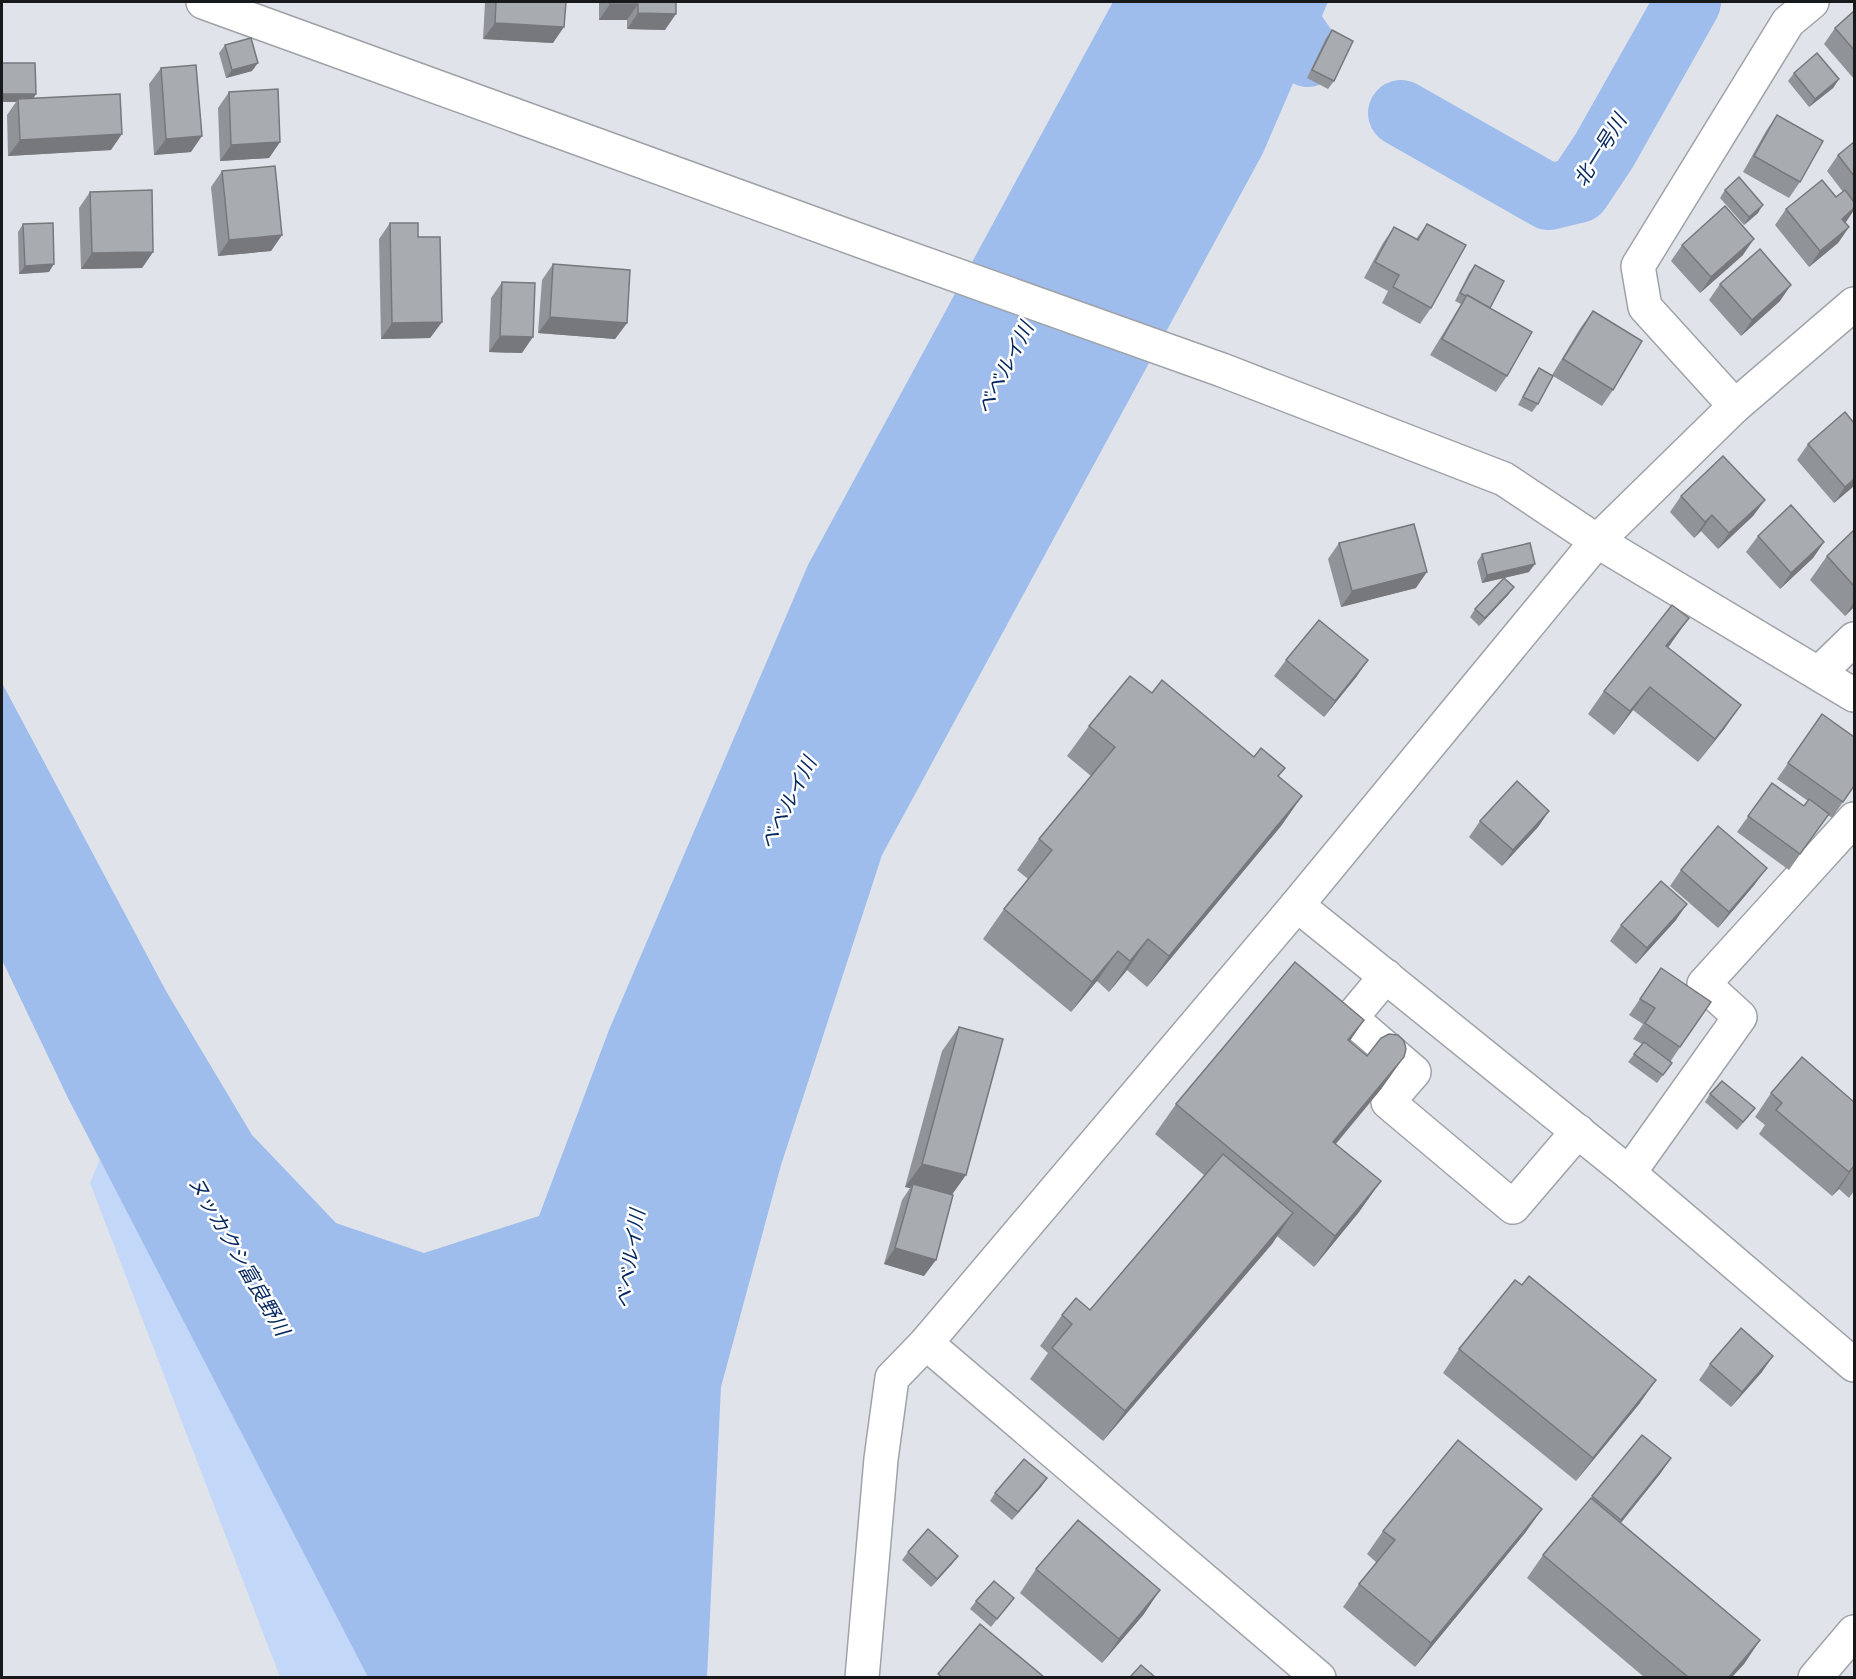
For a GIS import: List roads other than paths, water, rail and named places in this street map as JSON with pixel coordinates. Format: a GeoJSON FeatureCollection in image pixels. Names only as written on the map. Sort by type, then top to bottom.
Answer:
{"type":"FeatureCollection","features":[{"type":"Feature","properties":{"kind":"street"},"geometry":{"type":"LineString","coordinates":[[203,2],[1204,364],[1504,479],[1597,542],[1854,695]]}},
{"type":"Feature","properties":{"kind":"street"},"geometry":{"type":"LineString","coordinates":[[1735,406],[1645,307],[1638,266],[1788,22],[1812,2]]}},
{"type":"Feature","properties":{"kind":"street"},"geometry":{"type":"LineString","coordinates":[[862,1677],[872,1584],[881,1459],[892,1378],[926,1343],[1297,905],[1597,542],[1735,406],[1854,304]]}},
{"type":"Feature","properties":{"kind":"street"},"geometry":{"type":"LineString","coordinates":[[1819,673],[1854,639]]}},
{"type":"Feature","properties":{"kind":"street"},"geometry":{"type":"LineString","coordinates":[[1629,1173],[1740,1017],[1704,984],[1854,819]]}},
{"type":"Feature","properties":{"kind":"street"},"geometry":{"type":"LineString","coordinates":[[1297,905],[1629,1173],[1854,1365]]}},
{"type":"Feature","properties":{"kind":"street"},"geometry":{"type":"LineString","coordinates":[[1386,976],[1351,1018],[1414,1072],[1388,1102],[1513,1207],[1578,1131]]}},
{"type":"Feature","properties":{"kind":"street"},"geometry":{"type":"LineString","coordinates":[[926,1343],[1319,1677]]}},
{"type":"Feature","properties":{"kind":"street"},"geometry":{"type":"LineString","coordinates":[[1815,1677],[1854,1632]]}},
{"type":"Feature","properties":{"kind":"water"},"geometry":{"type":"Polygon","coordinates":[[[1113,2],[1328,2],[1263,153],[882,855],[781,1165],[721,1387],[707,1677],[368,1677],[68,1098],[2,960],[2,683],[166,991],[252,1135],[336,1223],[424,1253],[539,1216],[609,1030],[808,565],[1113,2]]]}},
{"type":"Feature","properties":{"kind":"waterway","name":"北一号川"},"geometry":{"type":"LineString","coordinates":[[1272,2],[1308,54]]}},
{"type":"Feature","properties":{"kind":"waterway","name":"北一号川"},"geometry":{"type":"LineString","coordinates":[[1401,113],[1549,197],[1578,190],[1604,151],[1688,2]]}},
{"type":"Feature","properties":{"kind":"water label","name":"ベベルイ川"},"geometry":{"type":"Point","coordinates":[1005,368]}},
{"type":"Feature","properties":{"kind":"water label","name":"ベベルイ川"},"geometry":{"type":"Point","coordinates":[788,803]}},
{"type":"Feature","properties":{"kind":"water label","name":"ヌッカクシ富良野川"},"geometry":{"type":"Point","coordinates":[239,1256]}},
{"type":"Feature","properties":{"kind":"water label","name":"ベベルイ川"},"geometry":{"type":"Point","coordinates":[630,1259]}}]}
